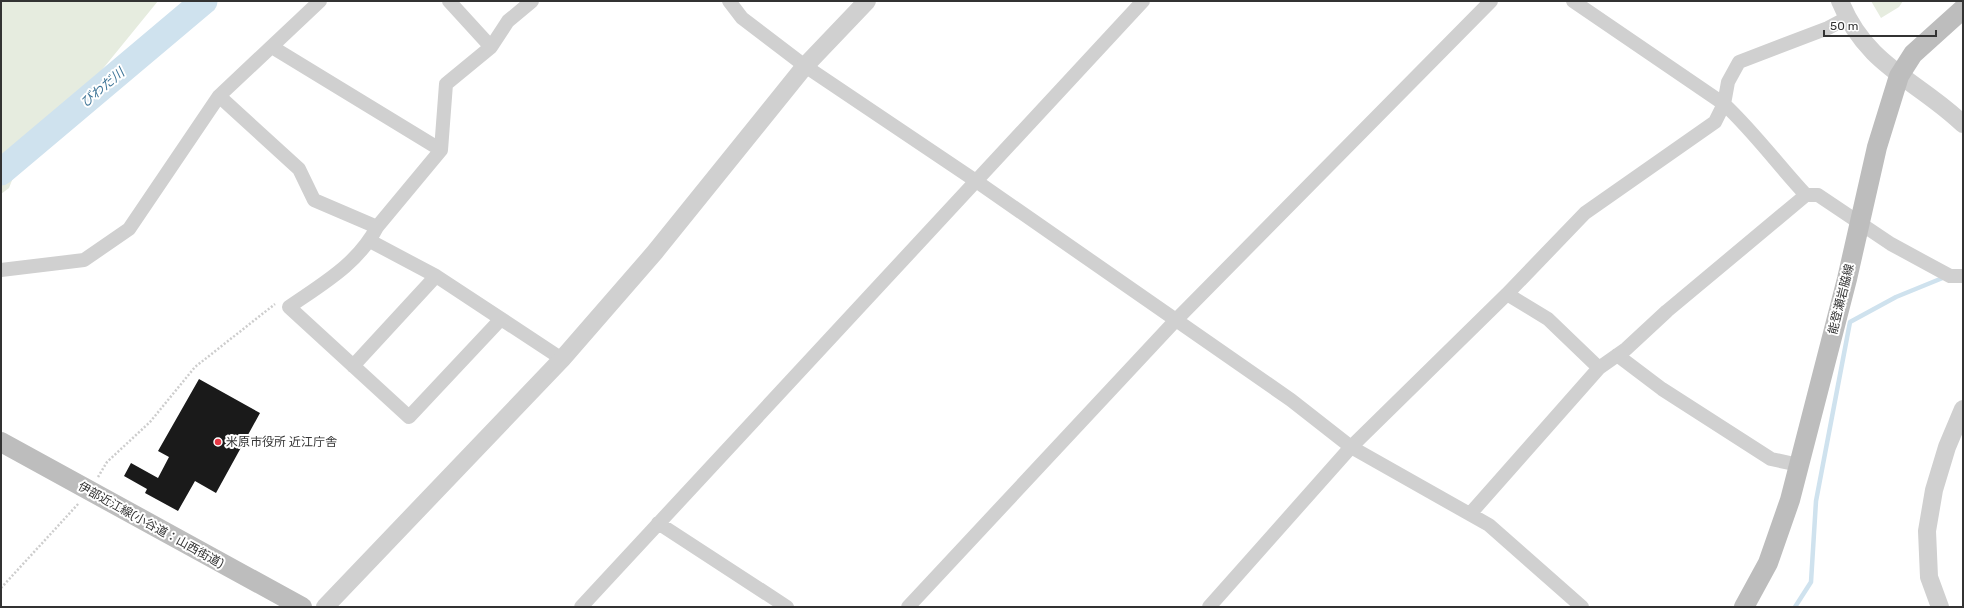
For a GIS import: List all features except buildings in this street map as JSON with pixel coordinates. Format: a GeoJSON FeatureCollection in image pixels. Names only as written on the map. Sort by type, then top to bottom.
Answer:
{"type":"FeatureCollection","features":[{"type":"Feature","properties":{"kind":"main road","name":"能登瀬岩脇線"},"geometry":{"type":"LineString","coordinates":[[1744,607],[1768,563],[1790,500],[1877,147],[1899,76],[1913,54],[1963,10]]}},
{"type":"Feature","properties":{"kind":"main road","name":"伊部近江線(小谷道：山西街道)"},"geometry":{"type":"LineString","coordinates":[[1,442],[302,607]]}},
{"type":"Feature","properties":{"kind":"street"},"geometry":{"type":"LineString","coordinates":[[1,270],[84,260],[129,230],[219,96],[320,1]]}},
{"type":"Feature","properties":{"kind":"street"},"geometry":{"type":"LineString","coordinates":[[449,1],[491,47]]}},
{"type":"Feature","properties":{"kind":"street"},"geometry":{"type":"LineString","coordinates":[[501,319],[409,417],[289,307],[349,265],[370,240],[377,227],[441,150],[446,84],[491,47],[508,21],[532,1]]}},
{"type":"Feature","properties":{"kind":"street"},"geometry":{"type":"LineString","coordinates":[[729,1],[742,18],[805,66],[976,181],[1291,400],[1350,447],[1489,525],[1582,607]]}},
{"type":"Feature","properties":{"kind":"street"},"geometry":{"type":"LineString","coordinates":[[325,607],[562,359],[655,252],[805,66],[867,1]]}},
{"type":"Feature","properties":{"kind":"street"},"geometry":{"type":"LineString","coordinates":[[581,607],[1143,1]]}},
{"type":"Feature","properties":{"kind":"street"},"geometry":{"type":"LineString","coordinates":[[908,607],[1175,320],[1491,1]]}},
{"type":"Feature","properties":{"kind":"street"},"geometry":{"type":"LineString","coordinates":[[1573,1],[1724,104],[1743,122],[1773,159],[1806,195]]}},
{"type":"Feature","properties":{"kind":"street"},"geometry":{"type":"LineString","coordinates":[[1840,1],[1847,18],[1871,51],[1899,76],[1950,112],[1963,124]]}},
{"type":"Feature","properties":{"kind":"street"},"geometry":{"type":"LineString","coordinates":[[1209,607],[1350,447],[1507,294],[1585,213],[1715,122],[1724,104],[1728,82],[1739,62],[1828,28],[1847,18]]}},
{"type":"Feature","properties":{"kind":"street"},"geometry":{"type":"LineString","coordinates":[[272,47],[441,150]]}},
{"type":"Feature","properties":{"kind":"street"},"geometry":{"type":"LineString","coordinates":[[219,96],[299,169],[314,200],[377,227]]}},
{"type":"Feature","properties":{"kind":"street"},"geometry":{"type":"LineString","coordinates":[[1470,514],[1599,368],[1617,355],[1806,195],[1818,195],[1859,224],[1950,276],[1963,276]]}},
{"type":"Feature","properties":{"kind":"street"},"geometry":{"type":"LineString","coordinates":[[370,240],[436,276],[562,359]]}},
{"type":"Feature","properties":{"kind":"street"},"geometry":{"type":"LineString","coordinates":[[353,366],[436,276]]}},
{"type":"Feature","properties":{"kind":"street"},"geometry":{"type":"LineString","coordinates":[[1507,294],[1548,320],[1599,368]]}},
{"type":"Feature","properties":{"kind":"street"},"geometry":{"type":"LineString","coordinates":[[1617,355],[1662,389],[1771,459],[1799,465]]}},
{"type":"Feature","properties":{"kind":"street"},"geometry":{"type":"LineString","coordinates":[[1940,607],[1929,577],[1927,531],[1934,490],[1948,447],[1963,409]]}},
{"type":"Feature","properties":{"kind":"street"},"geometry":{"type":"LineString","coordinates":[[658,523],[788,607]]}},
{"type":"Feature","properties":{"kind":"path"},"geometry":{"type":"LineString","coordinates":[[1,588],[89,491],[107,462],[150,422],[195,367],[280,300]]}},
{"type":"Feature","properties":{"kind":"shaded area"},"geometry":{"type":"Polygon","coordinates":[[[1,1],[158,1],[101,71],[37,135],[22,155],[9,188],[1,194],[1,1]]]}},
{"type":"Feature","properties":{"kind":"shaded area"},"geometry":{"type":"Polygon","coordinates":[[[1871,1],[1903,1],[1899,7],[1881,18],[1871,1]]]}},
{"type":"Feature","properties":{"kind":"waterway","name":"びわだ川"},"geometry":{"type":"LineString","coordinates":[[1,172],[204,1]]}},
{"type":"Feature","properties":{"kind":"waterway"},"geometry":{"type":"LineString","coordinates":[[1795,607],[1811,582],[1816,501],[1850,322],[1896,297],[1945,277]]}},
{"type":"Feature","properties":{"kind":"place","name":"米原市役所 近江庁舎"},"geometry":{"type":"Point","coordinates":[218,442]}}]}
